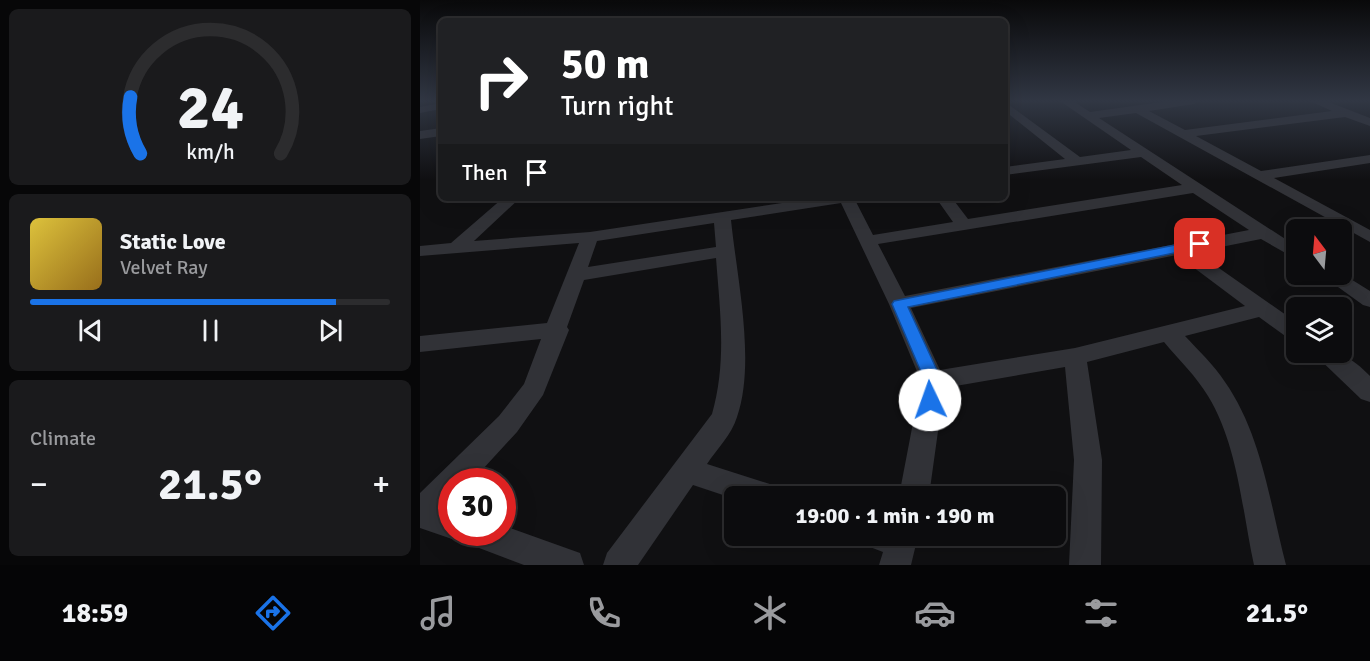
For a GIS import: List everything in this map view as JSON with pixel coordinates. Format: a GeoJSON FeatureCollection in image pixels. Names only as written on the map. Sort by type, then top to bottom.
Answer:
{"type":"FeatureCollection","features":[{"type":"Feature","properties":{"kind":"street"},"geometry":{"type":"LineString","coordinates":[[1033,127],[1076,161]]}},
{"type":"Feature","properties":{"kind":"street"},"geometry":{"type":"LineString","coordinates":[[1105,127],[1286,248]]}},
{"type":"Feature","properties":{"kind":"street"},"geometry":{"type":"LineString","coordinates":[[1170,127],[1370,237]]}},
{"type":"Feature","properties":{"kind":"street"},"geometry":{"type":"LineString","coordinates":[[1182,134],[1234,127]]}},
{"type":"Feature","properties":{"kind":"street"},"geometry":{"type":"LineString","coordinates":[[420,135],[438,132]]}},
{"type":"Feature","properties":{"kind":"street"},"geometry":{"type":"LineString","coordinates":[[1008,171],[1143,153]]}},
{"type":"Feature","properties":{"kind":"street"},"geometry":{"type":"LineString","coordinates":[[1259,176],[1370,159]]}},
{"type":"Feature","properties":{"kind":"street"},"geometry":{"type":"LineString","coordinates":[[866,241],[1193,188]]}},
{"type":"Feature","properties":{"kind":"street"},"geometry":{"type":"LineString","coordinates":[[456,248],[509,201]]}},
{"type":"Feature","properties":{"kind":"street"},"geometry":{"type":"LineString","coordinates":[[420,251],[590,237],[825,201]]}},
{"type":"Feature","properties":{"kind":"street"},"geometry":{"type":"LineString","coordinates":[[847,201],[899,304],[933,381],[917,486]]}},
{"type":"Feature","properties":{"kind":"street"},"geometry":{"type":"LineString","coordinates":[[946,201],[963,224]]}},
{"type":"Feature","properties":{"kind":"street"},"geometry":{"type":"LineString","coordinates":[[619,565],[724,418],[732,388],[734,357],[722,216]]}},
{"type":"Feature","properties":{"kind":"street"},"geometry":{"type":"LineString","coordinates":[[899,304],[1263,233]]}},
{"type":"Feature","properties":{"kind":"street"},"geometry":{"type":"LineString","coordinates":[[465,468],[522,406],[534,388],[558,330],[590,237]]}},
{"type":"Feature","properties":{"kind":"street"},"geometry":{"type":"LineString","coordinates":[[1179,248],[1286,326]]}},
{"type":"Feature","properties":{"kind":"street"},"geometry":{"type":"LineString","coordinates":[[577,275],[725,251]]}},
{"type":"Feature","properties":{"kind":"street"},"geometry":{"type":"LineString","coordinates":[[1347,286],[1370,280]]}},
{"type":"Feature","properties":{"kind":"street"},"geometry":{"type":"LineString","coordinates":[[1347,286],[1370,300]]}},
{"type":"Feature","properties":{"kind":"street"},"geometry":{"type":"LineString","coordinates":[[933,381],[1075,357],[1263,309]]}},
{"type":"Feature","properties":{"kind":"street"},"geometry":{"type":"LineString","coordinates":[[420,344],[558,330]]}},
{"type":"Feature","properties":{"kind":"street"},"geometry":{"type":"LineString","coordinates":[[1170,334],[1221,396],[1229,412],[1244,456],[1270,565]]}},
{"type":"Feature","properties":{"kind":"street"},"geometry":{"type":"LineString","coordinates":[[1075,357],[1088,460],[1085,565]]}},
{"type":"Feature","properties":{"kind":"street"},"geometry":{"type":"LineString","coordinates":[[1338,363],[1354,375],[1370,392]]}},
{"type":"Feature","properties":{"kind":"street"},"geometry":{"type":"LineString","coordinates":[[687,470],[736,486]]}},
{"type":"Feature","properties":{"kind":"street"},"geometry":{"type":"LineString","coordinates":[[438,496],[421,513],[438,519]]}},
{"type":"Feature","properties":{"kind":"street"},"geometry":{"type":"LineString","coordinates":[[516,546],[568,565]]}},
{"type":"Feature","properties":{"kind":"route"},"geometry":{"type":"LineString","coordinates":[[930,400],[933,381],[899,304],[1200,244]]}}]}
